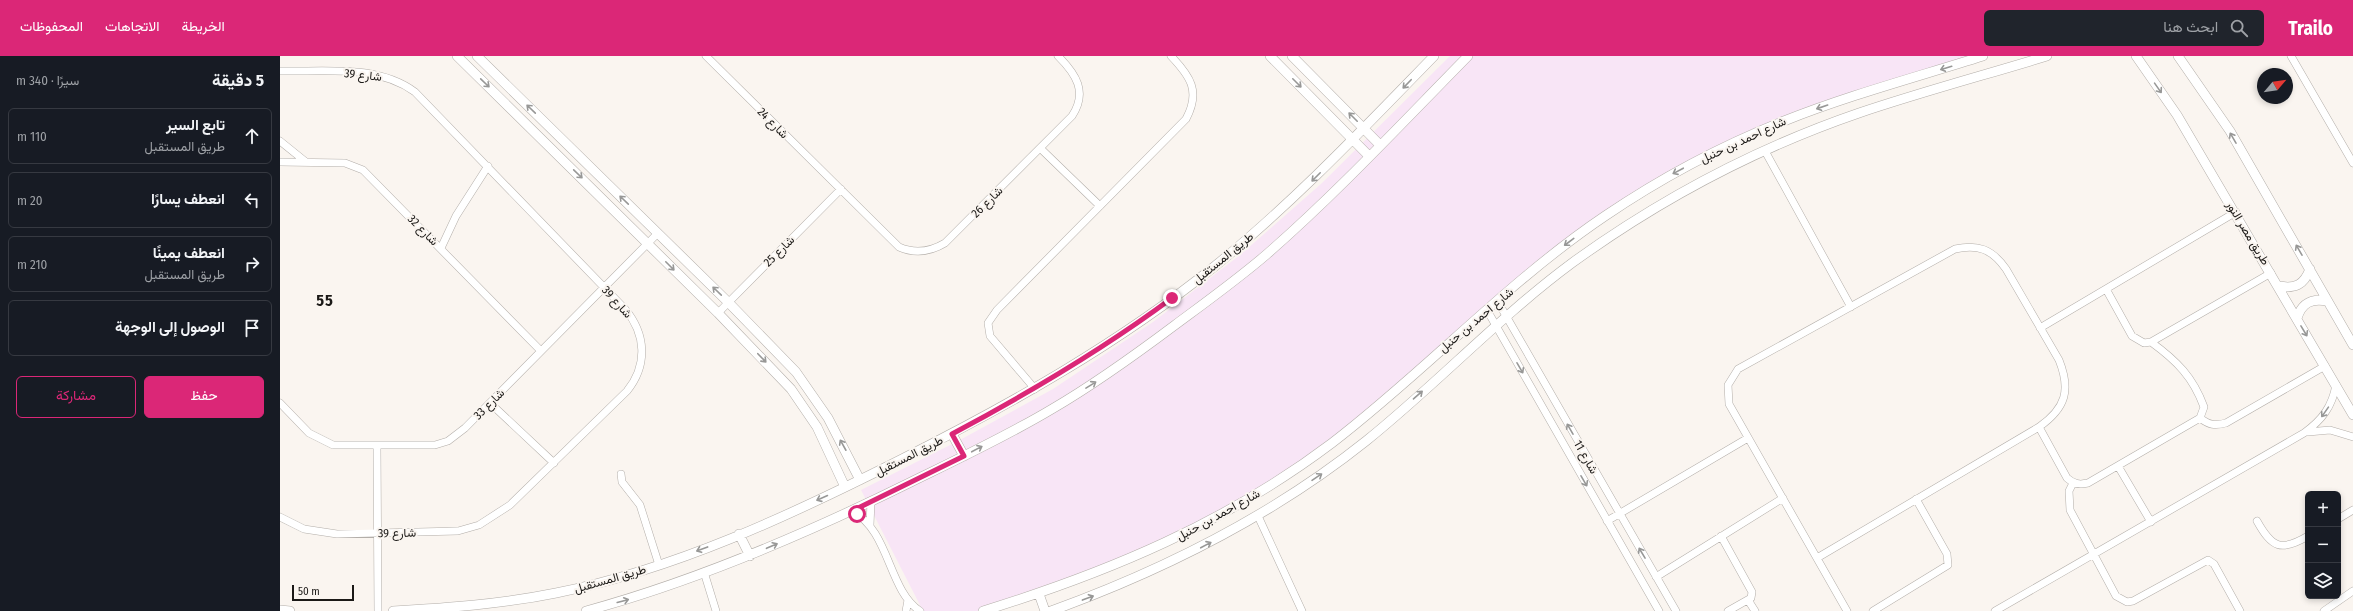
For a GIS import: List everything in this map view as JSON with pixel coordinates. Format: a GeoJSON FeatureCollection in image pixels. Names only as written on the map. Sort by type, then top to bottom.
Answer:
{"type":"FeatureCollection","features":[{"type":"Feature","properties":{"kind":"street"},"geometry":{"type":"LineString","coordinates":[[457,56],[718,312],[802,403],[821,434],[845,488]]}},
{"type":"Feature","properties":{"kind":"street"},"geometry":{"type":"LineString","coordinates":[[477,56],[728,302],[808,386],[846,450],[860,480]]}},
{"type":"Feature","properties":{"kind":"street","name":"شارع 24"},"geometry":{"type":"LineString","coordinates":[[706,56],[840,189]]}},
{"type":"Feature","properties":{"kind":"street","name":"شارع 26"},"geometry":{"type":"LineString","coordinates":[[840,189],[899,247],[910,251],[929,251],[938,248],[952,237],[1072,116],[1080,101],[1077,77],[1058,56]]}},
{"type":"Feature","properties":{"kind":"street"},"geometry":{"type":"LineString","coordinates":[[1035,389],[990,336],[988,323],[997,310],[1182,124],[1189,113],[1193,100],[1191,80],[1171,56]]}},
{"type":"Feature","properties":{"kind":"street"},"geometry":{"type":"LineString","coordinates":[[1270,56],[1369,156]]}},
{"type":"Feature","properties":{"kind":"street"},"geometry":{"type":"LineString","coordinates":[[1292,56],[1380,145]]}},
{"type":"Feature","properties":{"kind":"street","name":"طريق المستقبل"},"geometry":{"type":"LineString","coordinates":[[393,611],[469,605],[543,596],[659,565],[739,534],[845,488],[952,434],[1035,389],[1117,338],[1205,273],[1298,195],[1354,140],[1434,56]]}},
{"type":"Feature","properties":{"kind":"street","name":"طريق المستقبل"},"geometry":{"type":"LineString","coordinates":[[586,611],[639,596],[750,556],[872,502],[1052,410],[1148,346],[1266,255],[1369,156],[1468,56]]}},
{"type":"Feature","properties":{"kind":"street","name":"شارع احمد بن حنبل"},"geometry":{"type":"LineString","coordinates":[[983,611],[1039,594],[1101,572],[1162,546],[1221,515],[1277,481],[1331,444],[1383,402],[1549,257],[1604,216],[1662,179],[1723,147],[1785,120],[1983,56]]}},
{"type":"Feature","properties":{"kind":"street","name":"شارع احمد بن حنبل"},"geometry":{"type":"LineString","coordinates":[[1051,611],[1154,570],[1258,516],[1325,472],[1367,440],[1506,317],[1572,263],[1631,224],[1713,176],[1765,151],[1858,114],[2047,56]]}},
{"type":"Feature","properties":{"kind":"street","name":"طريق مصر النور"},"geometry":{"type":"LineString","coordinates":[[2136,56],[2177,115],[2236,212],[2353,415]]}},
{"type":"Feature","properties":{"kind":"street"},"geometry":{"type":"LineString","coordinates":[[2178,56],[2230,131],[2353,344]]}},
{"type":"Feature","properties":{"kind":"street"},"geometry":{"type":"LineString","coordinates":[[2291,56],[2353,162]]}},
{"type":"Feature","properties":{"kind":"street","name":"شارع 39"},"geometry":{"type":"LineString","coordinates":[[280,71],[367,73],[382,75],[400,82],[422,98],[631,316],[638,328],[642,342],[641,365],[636,379],[627,391],[510,505],[479,525],[458,531],[327,534],[304,528],[280,517]]}},
{"type":"Feature","properties":{"kind":"street"},"geometry":{"type":"LineString","coordinates":[[280,141],[306,162]]}},
{"type":"Feature","properties":{"kind":"street"},"geometry":{"type":"LineString","coordinates":[[1040,148],[1100,206]]}},
{"type":"Feature","properties":{"kind":"street"},"geometry":{"type":"LineString","coordinates":[[1765,151],[1851,307]]}},
{"type":"Feature","properties":{"kind":"street","name":"شارع 32"},"geometry":{"type":"LineString","coordinates":[[280,162],[345,162],[364,170],[541,351]]}},
{"type":"Feature","properties":{"kind":"street"},"geometry":{"type":"LineString","coordinates":[[441,248],[456,216],[488,166]]}},
{"type":"Feature","properties":{"kind":"street","name":"شارع 25"},"geometry":{"type":"LineString","coordinates":[[718,312],[840,189]]}},
{"type":"Feature","properties":{"kind":"street"},"geometry":{"type":"LineString","coordinates":[[2040,328],[2236,212]]}},
{"type":"Feature","properties":{"kind":"street","name":"شارع 33"},"geometry":{"type":"LineString","coordinates":[[280,403],[309,433],[327,444],[339,446],[377,446],[442,443],[460,433],[658,233]]}},
{"type":"Feature","properties":{"kind":"street"},"geometry":{"type":"LineString","coordinates":[[1817,558],[2039,427],[2052,418],[2061,405],[2066,389],[2064,374],[2059,360],[1997,256],[1984,248],[1970,246],[1955,249],[1742,367],[1732,376],[1728,385],[1729,404],[1847,611]]}},
{"type":"Feature","properties":{"kind":"street"},"geometry":{"type":"LineString","coordinates":[[2279,286],[2289,288],[2299,285],[2306,278],[2310,269]]}},
{"type":"Feature","properties":{"kind":"street"},"geometry":{"type":"LineString","coordinates":[[2106,289],[2132,336],[2144,343],[2151,342],[2272,273]]}},
{"type":"Feature","properties":{"kind":"street"},"geometry":{"type":"LineString","coordinates":[[2297,318],[2300,309],[2308,302],[2318,299],[2327,301]]}},
{"type":"Feature","properties":{"kind":"street","name":"شارع 11"},"geometry":{"type":"LineString","coordinates":[[1498,302],[1676,611]]}},
{"type":"Feature","properties":{"kind":"street","name":"شارع 11"},"geometry":{"type":"LineString","coordinates":[[1487,310],[1659,611]]}},
{"type":"Feature","properties":{"kind":"street"},"geometry":{"type":"LineString","coordinates":[[2039,427],[2067,478],[2073,483],[2081,485],[2088,483],[2200,418],[2204,407],[2187,373],[2175,360],[2151,342]]}},
{"type":"Feature","properties":{"kind":"street"},"geometry":{"type":"LineString","coordinates":[[1512,354],[1517,348],[1524,346]]}},
{"type":"Feature","properties":{"kind":"street"},"geometry":{"type":"LineString","coordinates":[[2200,418],[2212,425],[2226,423],[2325,366]]}},
{"type":"Feature","properties":{"kind":"street"},"geometry":{"type":"LineString","coordinates":[[1995,611],[2304,433],[2326,412],[2334,399],[2336,385]]}},
{"type":"Feature","properties":{"kind":"street"},"geometry":{"type":"LineString","coordinates":[[490,403],[554,463]]}},
{"type":"Feature","properties":{"kind":"street"},"geometry":{"type":"LineString","coordinates":[[2304,433],[2317,430],[2330,430],[2353,437]]}},
{"type":"Feature","properties":{"kind":"street"},"geometry":{"type":"LineString","coordinates":[[952,434],[964,456]]}},
{"type":"Feature","properties":{"kind":"street"},"geometry":{"type":"LineString","coordinates":[[1607,521],[1748,438]]}},
{"type":"Feature","properties":{"kind":"street"},"geometry":{"type":"LineString","coordinates":[[377,446],[378,611]]}},
{"type":"Feature","properties":{"kind":"street"},"geometry":{"type":"LineString","coordinates":[[2118,466],[2151,522]]}},
{"type":"Feature","properties":{"kind":"street"},"geometry":{"type":"LineString","coordinates":[[620,474],[622,482],[637,498],[643,512],[659,565]]}},
{"type":"Feature","properties":{"kind":"street"},"geometry":{"type":"LineString","coordinates":[[2073,483],[2069,491],[2070,510],[2116,596],[2127,602],[2133,601],[2205,561],[2212,561],[2240,611]]}},
{"type":"Feature","properties":{"kind":"street"},"geometry":{"type":"LineString","coordinates":[[1656,577],[1783,498]]}},
{"type":"Feature","properties":{"kind":"street"},"geometry":{"type":"LineString","coordinates":[[1873,611],[1948,565],[1947,554],[1916,499]]}},
{"type":"Feature","properties":{"kind":"street"},"geometry":{"type":"LineString","coordinates":[[870,525],[872,502]]}},
{"type":"Feature","properties":{"kind":"street"},"geometry":{"type":"LineString","coordinates":[[2341,517],[2353,510]]}},
{"type":"Feature","properties":{"kind":"street"},"geometry":{"type":"LineString","coordinates":[[852,511],[870,525],[908,600],[920,611]]}},
{"type":"Feature","properties":{"kind":"street"},"geometry":{"type":"LineString","coordinates":[[1258,516],[1302,611]]}},
{"type":"Feature","properties":{"kind":"street"},"geometry":{"type":"LineString","coordinates":[[2257,522],[2267,539],[2276,544],[2288,545],[2305,537]]}},
{"type":"Feature","properties":{"kind":"street"},"geometry":{"type":"LineString","coordinates":[[739,534],[750,556]]}},
{"type":"Feature","properties":{"kind":"street"},"geometry":{"type":"LineString","coordinates":[[1721,536],[1751,589],[1752,595],[1748,600],[1728,611]]}},
{"type":"Feature","properties":{"kind":"street"},"geometry":{"type":"LineString","coordinates":[[704,572],[716,611]]}},
{"type":"Feature","properties":{"kind":"street"},"geometry":{"type":"LineString","coordinates":[[2324,611],[2353,591]]}},
{"type":"Feature","properties":{"kind":"street"},"geometry":{"type":"LineString","coordinates":[[1039,594],[1045,611]]}},
{"type":"Feature","properties":{"kind":"street"},"geometry":{"type":"LineString","coordinates":[[906,611],[908,600]]}},
{"type":"Feature","properties":{"kind":"street"},"geometry":{"type":"LineString","coordinates":[[1748,600],[1755,611]]}},
{"type":"Feature","properties":{"kind":"street"},"geometry":{"type":"LineString","coordinates":[[280,610],[290,611]]}},
{"type":"Feature","properties":{"kind":"shaded area"},"geometry":{"type":"Polygon","coordinates":[[[1450,56],[1974,56],[1786,123],[1725,150],[1664,182],[1606,219],[1550,260],[1385,404],[1221,518],[995,611],[923,611],[861,490],[958,441],[1053,389],[1153,322],[1240,255],[1322,183],[1450,56]]]}},
{"type":"Feature","properties":{"kind":"district","name":"55"},"geometry":{"type":"Point","coordinates":[325,300]}},
{"type":"Feature","properties":{"kind":"route"},"geometry":{"type":"LineString","coordinates":[[857,514],[852,511],[964,456],[952,434],[1035,389],[1076,364],[1117,338],[1172,298]]}}]}
